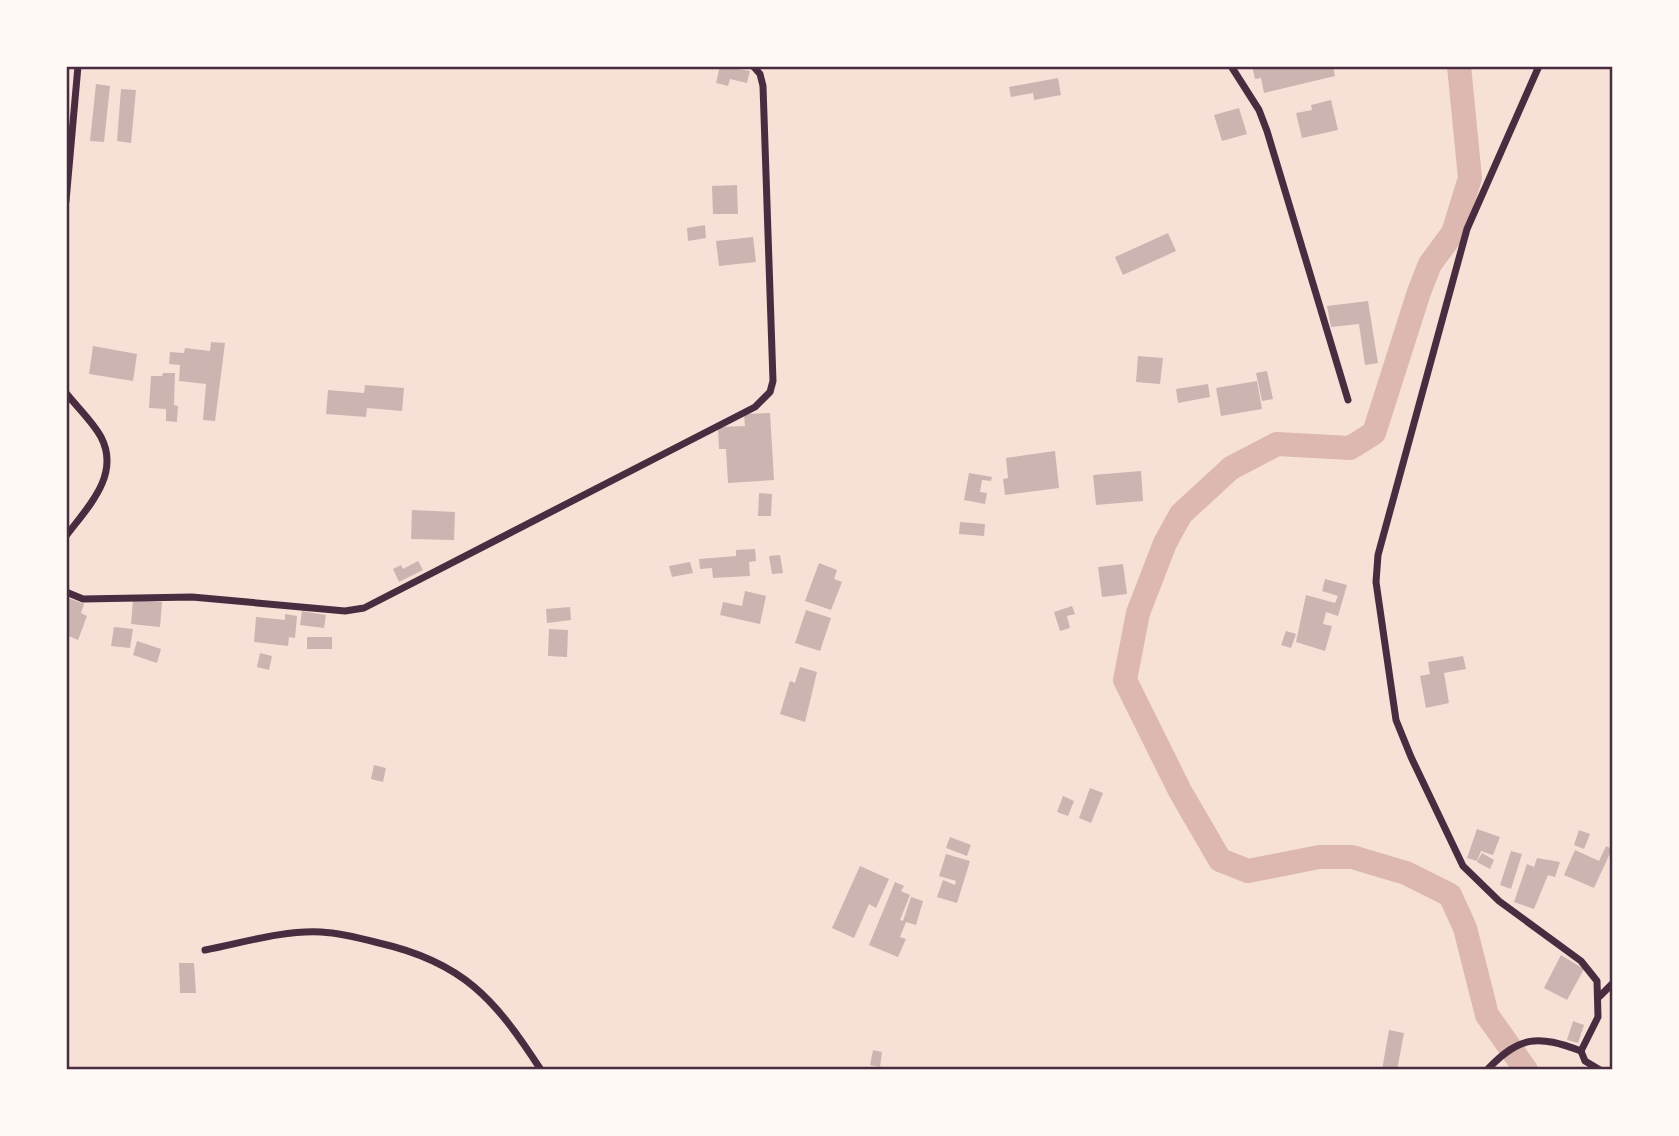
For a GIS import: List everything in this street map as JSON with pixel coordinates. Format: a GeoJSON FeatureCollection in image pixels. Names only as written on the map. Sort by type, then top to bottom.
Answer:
{"type":"FeatureCollection","features":[{"type":"Feature","properties":{"kind":"street"},"geometry":{"type":"LineString","coordinates":[[66,201],[78,66]]}},
{"type":"Feature","properties":{"kind":"street"},"geometry":{"type":"LineString","coordinates":[[66,592],[83,599],[192,597],[345,611],[364,608],[755,407],[770,392],[774,381],[763,86],[760,74],[753,66]]}},
{"type":"Feature","properties":{"kind":"street"},"geometry":{"type":"LineString","coordinates":[[1231,66],[1259,110],[1267,131],[1348,400]]}},
{"type":"Feature","properties":{"kind":"street"},"geometry":{"type":"LineString","coordinates":[[1539,66],[1467,229],[1378,555],[1376,582],[1396,720],[1464,866],[1499,901],[1581,961],[1597,981],[1600,996],[1598,1017],[1581,1051]]}},
{"type":"Feature","properties":{"kind":"street"},"geometry":{"type":"LineString","coordinates":[[66,393],[101,437],[107,454],[107,474],[99,493],[66,536]]}},
{"type":"Feature","properties":{"kind":"street"},"geometry":{"type":"LineString","coordinates":[[205,950],[287,934],[321,932],[412,950],[444,964],[471,982],[513,1026],[541,1069]]}},
{"type":"Feature","properties":{"kind":"street"},"geometry":{"type":"LineString","coordinates":[[1600,996],[1612,984]]}},
{"type":"Feature","properties":{"kind":"street"},"geometry":{"type":"LineString","coordinates":[[1487,1069],[1500,1056],[1532,1039],[1552,1040],[1581,1051],[1585,1061],[1600,1069]]}},
{"type":"Feature","properties":{"kind":"building"},"geometry":{"type":"Polygon","coordinates":[[[720,66],[750,71],[747,83],[730,79],[728,86],[716,83],[720,66]]]}},
{"type":"Feature","properties":{"kind":"building"},"geometry":{"type":"Polygon","coordinates":[[[1252,66],[1333,66],[1335,76],[1264,93],[1261,78],[1255,79],[1252,66]]]}},
{"type":"Feature","properties":{"kind":"building"},"geometry":{"type":"Polygon","coordinates":[[[1058,78],[1061,95],[1034,100],[1033,93],[1011,97],[1009,87],[1058,78]]]}},
{"type":"Feature","properties":{"kind":"building"},"geometry":{"type":"Polygon","coordinates":[[[96,84],[110,86],[104,142],[90,141],[96,84]]]}},
{"type":"Feature","properties":{"kind":"building"},"geometry":{"type":"Polygon","coordinates":[[[121,89],[136,90],[131,143],[117,141],[121,89]]]}},
{"type":"Feature","properties":{"kind":"building"},"geometry":{"type":"Polygon","coordinates":[[[1331,100],[1338,130],[1302,138],[1296,113],[1312,110],[1311,105],[1331,100]]]}},
{"type":"Feature","properties":{"kind":"building"},"geometry":{"type":"Polygon","coordinates":[[[1239,108],[1247,134],[1222,141],[1214,115],[1239,108]]]}},
{"type":"Feature","properties":{"kind":"building"},"geometry":{"type":"Polygon","coordinates":[[[737,185],[738,214],[713,214],[712,186],[737,185]]]}},
{"type":"Feature","properties":{"kind":"building"},"geometry":{"type":"Polygon","coordinates":[[[705,225],[706,238],[688,241],[687,228],[705,225]]]}},
{"type":"Feature","properties":{"kind":"building"},"geometry":{"type":"Polygon","coordinates":[[[1168,233],[1176,251],[1123,275],[1115,257],[1168,233]]]}},
{"type":"Feature","properties":{"kind":"building"},"geometry":{"type":"Polygon","coordinates":[[[753,237],[756,262],[719,266],[716,241],[753,237]]]}},
{"type":"Feature","properties":{"kind":"building"},"geometry":{"type":"Polygon","coordinates":[[[1368,301],[1378,363],[1365,365],[1359,324],[1331,327],[1327,306],[1368,301]]]}},
{"type":"Feature","properties":{"kind":"building"},"geometry":{"type":"Polygon","coordinates":[[[211,342],[225,343],[215,421],[203,420],[206,384],[179,381],[180,365],[169,364],[170,352],[184,353],[185,348],[210,351],[211,342]]]}},
{"type":"Feature","properties":{"kind":"building"},"geometry":{"type":"Polygon","coordinates":[[[93,346],[137,354],[133,381],[89,374],[93,346]]]}},
{"type":"Feature","properties":{"kind":"building"},"geometry":{"type":"Polygon","coordinates":[[[1138,356],[1163,358],[1160,384],[1136,382],[1138,356]]]}},
{"type":"Feature","properties":{"kind":"building"},"geometry":{"type":"Polygon","coordinates":[[[1267,371],[1273,399],[1262,401],[1256,373],[1267,371]]]}},
{"type":"Feature","properties":{"kind":"building"},"geometry":{"type":"Polygon","coordinates":[[[163,373],[175,373],[174,405],[178,406],[177,422],[166,421],[166,409],[149,408],[151,376],[162,376],[163,373]]]}},
{"type":"Feature","properties":{"kind":"building"},"geometry":{"type":"Polygon","coordinates":[[[1257,381],[1262,409],[1221,416],[1216,388],[1257,381]]]}},
{"type":"Feature","properties":{"kind":"building"},"geometry":{"type":"Polygon","coordinates":[[[1208,384],[1210,397],[1178,403],[1176,389],[1208,384]]]}},
{"type":"Feature","properties":{"kind":"building"},"geometry":{"type":"Polygon","coordinates":[[[365,385],[404,388],[402,411],[367,408],[366,417],[326,414],[328,390],[364,393],[365,385]]]}},
{"type":"Feature","properties":{"kind":"building"},"geometry":{"type":"Polygon","coordinates":[[[770,413],[774,480],[728,483],[726,449],[719,449],[718,427],[745,426],[744,414],[770,413]]]}},
{"type":"Feature","properties":{"kind":"building"},"geometry":{"type":"Polygon","coordinates":[[[1055,451],[1059,488],[1005,495],[1003,479],[1008,478],[1006,458],[1055,451]]]}},
{"type":"Feature","properties":{"kind":"building"},"geometry":{"type":"Polygon","coordinates":[[[1141,471],[1143,501],[1096,505],[1093,475],[1141,471]]]}},
{"type":"Feature","properties":{"kind":"building"},"geometry":{"type":"Polygon","coordinates":[[[969,473],[992,477],[991,481],[982,480],[980,492],[987,493],[985,504],[964,500],[969,473]]]}},
{"type":"Feature","properties":{"kind":"building"},"geometry":{"type":"Polygon","coordinates":[[[759,493],[772,494],[771,516],[758,516],[759,493]]]}},
{"type":"Feature","properties":{"kind":"building"},"geometry":{"type":"Polygon","coordinates":[[[412,510],[455,512],[454,540],[411,539],[412,510]]]}},
{"type":"Feature","properties":{"kind":"building"},"geometry":{"type":"Polygon","coordinates":[[[960,522],[985,524],[984,536],[959,534],[960,522]]]}},
{"type":"Feature","properties":{"kind":"building"},"geometry":{"type":"Polygon","coordinates":[[[755,549],[756,561],[749,562],[750,576],[713,578],[712,568],[700,569],[699,559],[736,556],[736,550],[755,549]]]}},
{"type":"Feature","properties":{"kind":"building"},"geometry":{"type":"Polygon","coordinates":[[[780,555],[783,573],[772,574],[769,556],[780,555]]]}},
{"type":"Feature","properties":{"kind":"building"},"geometry":{"type":"Polygon","coordinates":[[[418,561],[423,570],[399,582],[393,569],[401,565],[403,569],[418,561]]]}},
{"type":"Feature","properties":{"kind":"building"},"geometry":{"type":"Polygon","coordinates":[[[690,562],[693,573],[672,577],[669,566],[690,562]]]}},
{"type":"Feature","properties":{"kind":"building"},"geometry":{"type":"Polygon","coordinates":[[[819,563],[837,570],[834,579],[842,582],[831,610],[805,601],[819,563]]]}},
{"type":"Feature","properties":{"kind":"building"},"geometry":{"type":"Polygon","coordinates":[[[1123,564],[1127,594],[1102,597],[1098,567],[1123,564]]]}},
{"type":"Feature","properties":{"kind":"building"},"geometry":{"type":"Polygon","coordinates":[[[1325,579],[1347,585],[1338,616],[1326,612],[1323,624],[1332,626],[1325,651],[1296,642],[1306,595],[1335,603],[1338,596],[1322,591],[1325,579]]]}},
{"type":"Feature","properties":{"kind":"building"},"geometry":{"type":"Polygon","coordinates":[[[745,591],[766,596],[760,624],[720,615],[723,602],[742,606],[745,591]]]}},
{"type":"Feature","properties":{"kind":"building"},"geometry":{"type":"Polygon","coordinates":[[[66,597],[84,604],[81,613],[87,616],[78,640],[66,635],[66,597]]]}},
{"type":"Feature","properties":{"kind":"building"},"geometry":{"type":"Polygon","coordinates":[[[133,600],[162,602],[160,627],[131,624],[133,600]]]}},
{"type":"Feature","properties":{"kind":"building"},"geometry":{"type":"Polygon","coordinates":[[[1072,606],[1075,614],[1067,616],[1070,628],[1060,631],[1054,612],[1072,606]]]}},
{"type":"Feature","properties":{"kind":"building"},"geometry":{"type":"Polygon","coordinates":[[[570,607],[571,620],[547,623],[546,609],[570,607]]]}},
{"type":"Feature","properties":{"kind":"building"},"geometry":{"type":"Polygon","coordinates":[[[806,610],[831,618],[820,651],[795,643],[806,610]]]}},
{"type":"Feature","properties":{"kind":"building"},"geometry":{"type":"Polygon","coordinates":[[[302,611],[326,615],[324,628],[300,625],[302,611]]]}},
{"type":"Feature","properties":{"kind":"building"},"geometry":{"type":"Polygon","coordinates":[[[285,614],[297,616],[295,638],[289,637],[288,646],[254,642],[256,617],[285,620],[285,614]]]}},
{"type":"Feature","properties":{"kind":"building"},"geometry":{"type":"Polygon","coordinates":[[[114,627],[133,629],[130,648],[111,646],[114,627]]]}},
{"type":"Feature","properties":{"kind":"building"},"geometry":{"type":"Polygon","coordinates":[[[549,629],[568,630],[567,657],[548,656],[549,629]]]}},
{"type":"Feature","properties":{"kind":"building"},"geometry":{"type":"Polygon","coordinates":[[[1286,631],[1296,634],[1291,648],[1281,645],[1286,631]]]}},
{"type":"Feature","properties":{"kind":"building"},"geometry":{"type":"Polygon","coordinates":[[[307,637],[332,637],[332,649],[307,649],[307,637]]]}},
{"type":"Feature","properties":{"kind":"building"},"geometry":{"type":"Polygon","coordinates":[[[137,641],[161,649],[157,663],[133,655],[137,641]]]}},
{"type":"Feature","properties":{"kind":"building"},"geometry":{"type":"Polygon","coordinates":[[[260,653],[272,656],[269,670],[257,667],[260,653]]]}},
{"type":"Feature","properties":{"kind":"building"},"geometry":{"type":"Polygon","coordinates":[[[1463,656],[1466,669],[1444,673],[1449,703],[1426,708],[1420,676],[1430,674],[1428,662],[1463,656]]]}},
{"type":"Feature","properties":{"kind":"building"},"geometry":{"type":"Polygon","coordinates":[[[800,667],[817,672],[805,722],[780,714],[790,681],[795,683],[800,667]]]}},
{"type":"Feature","properties":{"kind":"building"},"geometry":{"type":"Polygon","coordinates":[[[374,765],[386,768],[383,782],[371,779],[374,765]]]}},
{"type":"Feature","properties":{"kind":"building"},"geometry":{"type":"Polygon","coordinates":[[[1090,788],[1103,793],[1091,823],[1079,818],[1090,788]]]}},
{"type":"Feature","properties":{"kind":"building"},"geometry":{"type":"Polygon","coordinates":[[[1063,796],[1074,801],[1068,816],[1057,812],[1063,796]]]}},
{"type":"Feature","properties":{"kind":"building"},"geometry":{"type":"Polygon","coordinates":[[[1477,829],[1500,837],[1493,855],[1481,851],[1477,861],[1467,858],[1477,829]]]}},
{"type":"Feature","properties":{"kind":"building"},"geometry":{"type":"Polygon","coordinates":[[[1579,830],[1590,834],[1584,849],[1574,845],[1579,830]]]}},
{"type":"Feature","properties":{"kind":"building"},"geometry":{"type":"Polygon","coordinates":[[[950,837],[971,845],[967,856],[946,848],[950,837]]]}},
{"type":"Feature","properties":{"kind":"building"},"geometry":{"type":"Polygon","coordinates":[[[1606,846],[1612,849],[1594,888],[1564,875],[1575,850],[1599,861],[1606,846]]]}},
{"type":"Feature","properties":{"kind":"building"},"geometry":{"type":"Polygon","coordinates":[[[1511,851],[1522,854],[1511,889],[1500,885],[1511,851]]]}},
{"type":"Feature","properties":{"kind":"building"},"geometry":{"type":"Polygon","coordinates":[[[1482,853],[1494,860],[1490,869],[1477,862],[1482,853]]]}},
{"type":"Feature","properties":{"kind":"building"},"geometry":{"type":"Polygon","coordinates":[[[946,854],[970,861],[957,903],[937,897],[943,880],[955,885],[956,881],[939,876],[946,854]]]}},
{"type":"Feature","properties":{"kind":"building"},"geometry":{"type":"Polygon","coordinates":[[[1537,858],[1560,862],[1555,877],[1548,875],[1534,909],[1514,902],[1527,864],[1534,867],[1537,858]]]}},
{"type":"Feature","properties":{"kind":"building"},"geometry":{"type":"Polygon","coordinates":[[[860,866],[889,879],[876,908],[869,904],[854,938],[832,928],[860,866]]]}},
{"type":"Feature","properties":{"kind":"building"},"geometry":{"type":"Polygon","coordinates":[[[895,882],[904,886],[901,891],[910,895],[900,920],[903,921],[911,897],[923,901],[916,925],[906,922],[900,937],[906,939],[898,957],[869,945],[895,882]]]}},
{"type":"Feature","properties":{"kind":"building"},"geometry":{"type":"Polygon","coordinates":[[[1561,955],[1584,969],[1567,1000],[1544,988],[1561,955]]]}},
{"type":"Feature","properties":{"kind":"building"},"geometry":{"type":"Polygon","coordinates":[[[179,963],[194,963],[196,993],[180,993],[179,963]]]}},
{"type":"Feature","properties":{"kind":"building"},"geometry":{"type":"Polygon","coordinates":[[[1573,1021],[1584,1025],[1578,1043],[1567,1040],[1573,1021]]]}},
{"type":"Feature","properties":{"kind":"building"},"geometry":{"type":"Polygon","coordinates":[[[1389,1030],[1404,1033],[1397,1070],[1382,1070],[1389,1030]]]}},
{"type":"Feature","properties":{"kind":"building"},"geometry":{"type":"Polygon","coordinates":[[[873,1050],[882,1052],[880,1067],[870,1065],[873,1050]]]}},
{"type":"Feature","properties":{"kind":"waterway"},"geometry":{"type":"LineString","coordinates":[[1459,66],[1470,178],[1453,233],[1430,264],[1419,292],[1374,433],[1350,448],[1277,444],[1231,468],[1181,514],[1165,543],[1138,613],[1125,680],[1180,791],[1220,860],[1248,871],[1319,857],[1352,857],[1406,873],[1450,895],[1465,928],[1487,1015],[1526,1070]]}}]}
